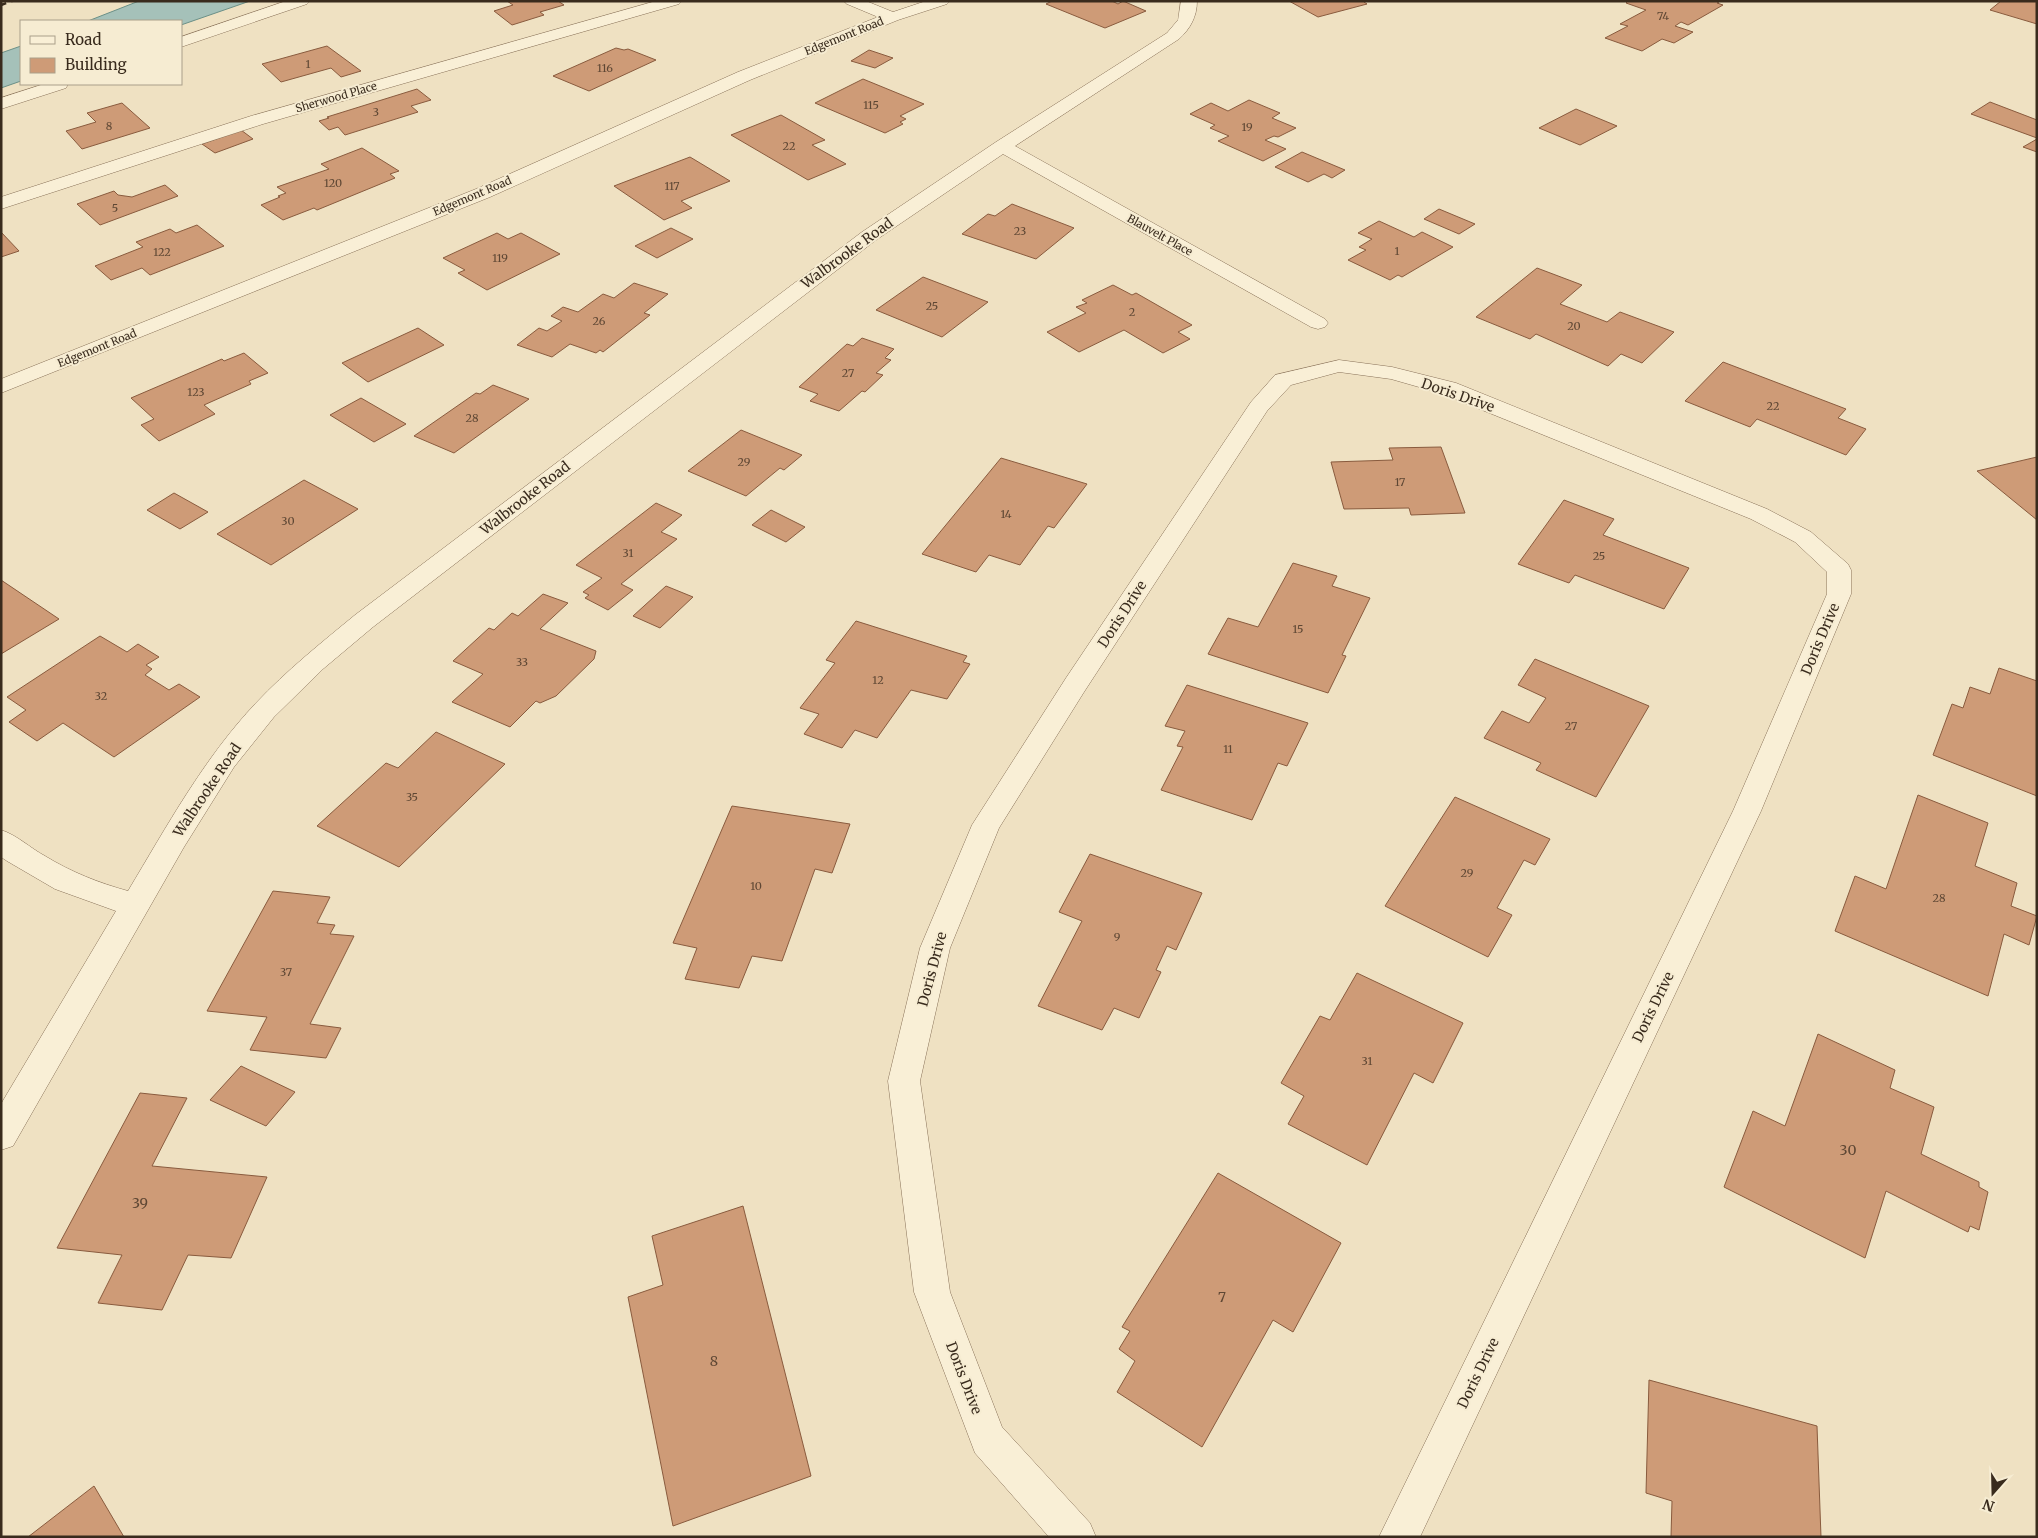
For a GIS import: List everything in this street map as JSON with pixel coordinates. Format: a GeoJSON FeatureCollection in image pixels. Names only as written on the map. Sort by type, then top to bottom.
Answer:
{"type":"FeatureCollection","features":[{"type":"Feature","properties":{"kind":"street"},"geometry":{"type":"LineString","coordinates":[[182,42],[302,1]]}},
{"type":"Feature","properties":{"kind":"street","name":"Sherwood Place"},"geometry":{"type":"LineString","coordinates":[[1,203],[257,120],[674,1]]}},
{"type":"Feature","properties":{"kind":"street"},"geometry":{"type":"LineString","coordinates":[[852,1],[892,17]]}},
{"type":"Feature","properties":{"kind":"street","name":"Edgemont Road"},"geometry":{"type":"LineString","coordinates":[[1,387],[483,193],[744,76],[892,17],[942,1]]}},
{"type":"Feature","properties":{"kind":"street","name":"Walbrooke Road"},"geometry":{"type":"LineString","coordinates":[[1,1135],[137,906],[174,839],[224,760],[265,710],[314,663],[372,615],[768,312],[918,202],[1172,36],[1180,29],[1188,16],[1190,1]]}},
{"type":"Feature","properties":{"kind":"street"},"geometry":{"type":"LineString","coordinates":[[1,104],[57,85]]}},
{"type":"Feature","properties":{"kind":"street","name":"Blauvelt Place"},"geometry":{"type":"LineString","coordinates":[[1002,146],[1318,323]]}},
{"type":"Feature","properties":{"kind":"street","name":"Doris Drive"},"geometry":{"type":"LineString","coordinates":[[1076,1537],[988,1440],[932,1292],[904,1081],[935,948],[986,825],[1074,685],[1259,407],[1283,380],[1339,366],[1392,373],[1448,388],[1759,514],[1803,537],[1839,570],[1839,594],[1747,811],[1399,1537]]}},
{"type":"Feature","properties":{"kind":"street"},"geometry":{"type":"LineString","coordinates":[[1,841],[34,865],[66,882],[100,896],[137,906]]}},
{"type":"Feature","properties":{"kind":"water"},"geometry":{"type":"Polygon","coordinates":[[[139,1],[250,1],[182,25],[182,20],[91,20],[139,1]]]}},
{"type":"Feature","properties":{"kind":"water"},"geometry":{"type":"Polygon","coordinates":[[[20,46],[20,81],[1,88],[1,53],[20,46]]]}},
{"type":"Feature","properties":{"kind":"building"},"geometry":{"type":"Polygon","coordinates":[[[507,1],[558,1],[564,5],[540,12],[544,15],[512,25],[494,11],[513,5],[507,1]]]}},
{"type":"Feature","properties":{"kind":"building"},"geometry":{"type":"Polygon","coordinates":[[[1052,1],[1112,1],[1118,4],[1123,1],[1146,11],[1105,28],[1046,4],[1052,1]]]}},
{"type":"Feature","properties":{"kind":"building"},"geometry":{"type":"Polygon","coordinates":[[[1289,1],[1367,1],[1364,2],[1367,4],[1318,17],[1289,1]]]}},
{"type":"Feature","properties":{"kind":"building"},"geometry":{"type":"Polygon","coordinates":[[[1628,1],[1717,1],[1719,2],[1717,3],[1723,5],[1688,25],[1681,22],[1675,26],[1693,32],[1674,43],[1662,39],[1642,51],[1605,38],[1628,26],[1620,24],[1646,10],[1626,3],[1628,1]]]}},
{"type":"Feature","properties":{"kind":"building"},"geometry":{"type":"Polygon","coordinates":[[[2001,1],[2037,1],[2037,24],[1990,10],[2001,1]]]}},
{"type":"Feature","properties":{"kind":"building"},"geometry":{"type":"Polygon","coordinates":[[[327,46],[361,71],[341,77],[331,68],[281,82],[262,64],[327,46]]]}},
{"type":"Feature","properties":{"kind":"building"},"geometry":{"type":"Polygon","coordinates":[[[616,48],[628,49],[656,60],[589,91],[553,76],[616,48]]]}},
{"type":"Feature","properties":{"kind":"building"},"geometry":{"type":"Polygon","coordinates":[[[869,50],[893,58],[875,68],[851,61],[869,50]]]}},
{"type":"Feature","properties":{"kind":"building"},"geometry":{"type":"Polygon","coordinates":[[[863,79],[924,104],[900,116],[906,119],[900,122],[903,124],[885,133],[815,103],[863,79]]]}},
{"type":"Feature","properties":{"kind":"building"},"geometry":{"type":"Polygon","coordinates":[[[417,89],[431,100],[411,106],[418,112],[345,135],[338,127],[329,130],[319,121],[329,118],[327,117],[417,89]]]}},
{"type":"Feature","properties":{"kind":"building"},"geometry":{"type":"Polygon","coordinates":[[[1249,100],[1280,113],[1272,118],[1296,128],[1278,137],[1274,136],[1265,140],[1286,149],[1263,161],[1218,141],[1229,136],[1210,128],[1215,125],[1190,114],[1211,103],[1228,111],[1249,100]]]}},
{"type":"Feature","properties":{"kind":"building"},"geometry":{"type":"Polygon","coordinates":[[[1990,102],[2037,120],[2037,138],[1971,114],[1990,102]]]}},
{"type":"Feature","properties":{"kind":"building"},"geometry":{"type":"Polygon","coordinates":[[[122,103],[150,128],[82,149],[66,131],[96,122],[87,113],[122,103]]]}},
{"type":"Feature","properties":{"kind":"building"},"geometry":{"type":"Polygon","coordinates":[[[1576,109],[1617,126],[1580,145],[1539,128],[1576,109]]]}},
{"type":"Feature","properties":{"kind":"building"},"geometry":{"type":"Polygon","coordinates":[[[781,115],[825,140],[812,145],[846,164],[808,180],[731,135],[781,115]]]}},
{"type":"Feature","properties":{"kind":"building"},"geometry":{"type":"Polygon","coordinates":[[[241,130],[253,139],[215,153],[202,144],[241,130]]]}},
{"type":"Feature","properties":{"kind":"building"},"geometry":{"type":"Polygon","coordinates":[[[2037,139],[2037,152],[2023,147],[2037,139]]]}},
{"type":"Feature","properties":{"kind":"building"},"geometry":{"type":"Polygon","coordinates":[[[362,148],[399,171],[390,174],[395,178],[317,210],[314,208],[283,220],[261,205],[286,193],[277,187],[329,169],[321,164],[362,148]]]}},
{"type":"Feature","properties":{"kind":"building"},"geometry":{"type":"Polygon","coordinates":[[[1302,152],[1345,170],[1332,178],[1324,174],[1308,182],[1275,167],[1302,152]]]}},
{"type":"Feature","properties":{"kind":"building"},"geometry":{"type":"Polygon","coordinates":[[[690,157],[730,181],[681,201],[692,208],[664,220],[614,186],[690,157]]]}},
{"type":"Feature","properties":{"kind":"building"},"geometry":{"type":"Polygon","coordinates":[[[165,185],[178,196],[100,225],[77,204],[114,191],[118,195],[132,197],[165,185]]]}},
{"type":"Feature","properties":{"kind":"building"},"geometry":{"type":"Polygon","coordinates":[[[1012,204],[1074,228],[1036,259],[962,234],[988,214],[995,216],[1012,204]]]}},
{"type":"Feature","properties":{"kind":"building"},"geometry":{"type":"Polygon","coordinates":[[[1439,209],[1475,224],[1459,234],[1424,219],[1439,209]]]}},
{"type":"Feature","properties":{"kind":"building"},"geometry":{"type":"Polygon","coordinates":[[[1379,221],[1414,237],[1422,232],[1453,247],[1402,277],[1398,275],[1390,280],[1348,260],[1366,250],[1359,247],[1372,239],[1358,233],[1379,221]]]}},
{"type":"Feature","properties":{"kind":"building"},"geometry":{"type":"Polygon","coordinates":[[[197,225],[224,246],[150,275],[142,268],[111,280],[95,266],[143,247],[136,242],[170,229],[176,233],[197,225]]]}},
{"type":"Feature","properties":{"kind":"building"},"geometry":{"type":"Polygon","coordinates":[[[671,228],[693,239],[657,258],[635,246],[671,228]]]}},
{"type":"Feature","properties":{"kind":"building"},"geometry":{"type":"Polygon","coordinates":[[[1,232],[19,251],[1,257],[1,232]]]}},
{"type":"Feature","properties":{"kind":"building"},"geometry":{"type":"Polygon","coordinates":[[[497,233],[508,239],[521,233],[560,254],[487,290],[458,273],[465,270],[443,258],[497,233]]]}},
{"type":"Feature","properties":{"kind":"building"},"geometry":{"type":"Polygon","coordinates":[[[1537,268],[1582,285],[1560,304],[1607,322],[1620,312],[1674,332],[1642,363],[1621,354],[1608,366],[1536,334],[1530,339],[1476,317],[1537,268]]]}},
{"type":"Feature","properties":{"kind":"building"},"geometry":{"type":"Polygon","coordinates":[[[923,277],[988,302],[942,337],[876,310],[923,277]]]}},
{"type":"Feature","properties":{"kind":"building"},"geometry":{"type":"Polygon","coordinates":[[[634,283],[668,294],[644,313],[650,315],[603,352],[600,350],[596,353],[570,344],[552,357],[517,345],[539,328],[547,331],[562,321],[551,316],[563,307],[578,312],[603,294],[614,298],[634,283]]]}},
{"type":"Feature","properties":{"kind":"building"},"geometry":{"type":"Polygon","coordinates":[[[1113,285],[1132,295],[1136,293],[1192,325],[1178,332],[1190,339],[1163,353],[1124,330],[1079,352],[1047,332],[1086,313],[1076,307],[1087,303],[1082,300],[1113,285]]]}},
{"type":"Feature","properties":{"kind":"building"},"geometry":{"type":"Polygon","coordinates":[[[418,328],[444,345],[368,382],[342,363],[418,328]]]}},
{"type":"Feature","properties":{"kind":"building"},"geometry":{"type":"Polygon","coordinates":[[[862,338],[894,349],[885,358],[891,360],[876,373],[883,375],[865,392],[862,391],[839,411],[810,401],[818,394],[799,387],[847,344],[853,346],[862,338]]]}},
{"type":"Feature","properties":{"kind":"building"},"geometry":{"type":"Polygon","coordinates":[[[244,353],[268,373],[249,381],[251,384],[204,405],[215,414],[159,441],[141,425],[154,419],[131,398],[222,359],[224,361],[244,353]]]}},
{"type":"Feature","properties":{"kind":"building"},"geometry":{"type":"Polygon","coordinates":[[[1723,362],[1846,409],[1838,418],[1866,429],[1846,455],[1757,419],[1750,427],[1685,401],[1723,362]]]}},
{"type":"Feature","properties":{"kind":"building"},"geometry":{"type":"Polygon","coordinates":[[[493,385],[529,399],[454,453],[414,436],[476,393],[480,394],[493,385]]]}},
{"type":"Feature","properties":{"kind":"building"},"geometry":{"type":"Polygon","coordinates":[[[361,398],[406,424],[374,442],[330,415],[361,398]]]}},
{"type":"Feature","properties":{"kind":"building"},"geometry":{"type":"Polygon","coordinates":[[[741,430],[802,455],[784,470],[780,468],[746,496],[688,471],[741,430]]]}},
{"type":"Feature","properties":{"kind":"building"},"geometry":{"type":"Polygon","coordinates":[[[1441,447],[1465,513],[1411,515],[1409,508],[1344,509],[1331,462],[1393,460],[1389,448],[1441,447]]]}},
{"type":"Feature","properties":{"kind":"building"},"geometry":{"type":"Polygon","coordinates":[[[2037,457],[2037,520],[1977,471],[2037,457]]]}},
{"type":"Feature","properties":{"kind":"building"},"geometry":{"type":"Polygon","coordinates":[[[1001,458],[1087,484],[1054,528],[1048,526],[1020,565],[989,555],[976,572],[922,554],[1001,458]]]}},
{"type":"Feature","properties":{"kind":"building"},"geometry":{"type":"Polygon","coordinates":[[[304,480],[358,509],[271,565],[217,534],[304,480]]]}},
{"type":"Feature","properties":{"kind":"building"},"geometry":{"type":"Polygon","coordinates":[[[174,493],[208,512],[180,529],[147,510],[174,493]]]}},
{"type":"Feature","properties":{"kind":"building"},"geometry":{"type":"Polygon","coordinates":[[[1564,500],[1614,519],[1603,535],[1689,568],[1664,609],[1575,575],[1569,583],[1518,564],[1564,500]]]}},
{"type":"Feature","properties":{"kind":"building"},"geometry":{"type":"Polygon","coordinates":[[[656,503],[682,515],[661,532],[677,539],[621,584],[633,590],[608,610],[585,598],[589,595],[583,592],[602,578],[576,565],[656,503]]]}},
{"type":"Feature","properties":{"kind":"building"},"geometry":{"type":"Polygon","coordinates":[[[771,510],[805,527],[786,542],[752,525],[771,510]]]}},
{"type":"Feature","properties":{"kind":"building"},"geometry":{"type":"Polygon","coordinates":[[[1293,563],[1337,576],[1332,586],[1370,598],[1342,655],[1346,656],[1328,693],[1208,654],[1228,618],[1258,627],[1293,563]]]}},
{"type":"Feature","properties":{"kind":"building"},"geometry":{"type":"Polygon","coordinates":[[[1,580],[59,619],[1,654],[1,580]]]}},
{"type":"Feature","properties":{"kind":"building"},"geometry":{"type":"Polygon","coordinates":[[[666,586],[693,597],[660,628],[633,616],[666,586]]]}},
{"type":"Feature","properties":{"kind":"building"},"geometry":{"type":"Polygon","coordinates":[[[543,594],[568,603],[540,629],[596,651],[594,659],[556,696],[540,703],[536,701],[510,727],[452,702],[483,674],[453,661],[489,628],[494,630],[512,613],[518,616],[543,594]]]}},
{"type":"Feature","properties":{"kind":"building"},"geometry":{"type":"Polygon","coordinates":[[[856,621],[967,656],[963,662],[970,664],[947,699],[911,690],[877,738],[855,730],[842,748],[804,734],[819,714],[800,708],[835,663],[826,660],[856,621]]]}},
{"type":"Feature","properties":{"kind":"building"},"geometry":{"type":"Polygon","coordinates":[[[100,636],[127,652],[138,644],[159,657],[146,665],[152,669],[145,675],[169,690],[179,684],[200,697],[114,757],[63,723],[37,741],[9,722],[26,710],[7,697],[100,636]]]}},
{"type":"Feature","properties":{"kind":"building"},"geometry":{"type":"Polygon","coordinates":[[[1535,659],[1649,706],[1596,797],[1536,770],[1541,763],[1484,738],[1502,711],[1529,723],[1546,698],[1518,685],[1535,659]]]}},
{"type":"Feature","properties":{"kind":"building"},"geometry":{"type":"Polygon","coordinates":[[[1999,668],[2037,681],[2037,796],[1933,755],[1952,704],[1963,708],[1970,687],[1990,694],[1999,668]]]}},
{"type":"Feature","properties":{"kind":"building"},"geometry":{"type":"Polygon","coordinates":[[[1187,685],[1308,723],[1287,766],[1278,763],[1252,820],[1161,790],[1183,747],[1177,746],[1185,731],[1165,726],[1187,685]]]}},
{"type":"Feature","properties":{"kind":"building"},"geometry":{"type":"Polygon","coordinates":[[[436,732],[505,764],[399,867],[317,826],[386,763],[398,768],[436,732]]]}},
{"type":"Feature","properties":{"kind":"building"},"geometry":{"type":"Polygon","coordinates":[[[1918,795],[1988,823],[1975,866],[2017,883],[2011,906],[2037,916],[2029,945],[2004,934],[1988,996],[1835,931],[1855,876],[1886,889],[1918,795]]]}},
{"type":"Feature","properties":{"kind":"building"},"geometry":{"type":"Polygon","coordinates":[[[1455,797],[1550,839],[1535,865],[1524,860],[1497,908],[1512,915],[1488,957],[1385,906],[1455,797]]]}},
{"type":"Feature","properties":{"kind":"building"},"geometry":{"type":"Polygon","coordinates":[[[732,806],[850,824],[832,873],[815,869],[782,961],[752,956],[739,988],[685,979],[697,948],[673,943],[732,806]]]}},
{"type":"Feature","properties":{"kind":"building"},"geometry":{"type":"Polygon","coordinates":[[[1090,854],[1202,893],[1176,950],[1167,946],[1156,970],[1161,972],[1139,1018],[1114,1008],[1102,1030],[1038,1006],[1082,921],[1059,912],[1090,854]]]}},
{"type":"Feature","properties":{"kind":"building"},"geometry":{"type":"Polygon","coordinates":[[[273,891],[330,897],[317,923],[335,925],[330,934],[354,936],[310,1024],[341,1028],[326,1058],[250,1050],[267,1017],[207,1011],[273,891]]]}},
{"type":"Feature","properties":{"kind":"building"},"geometry":{"type":"Polygon","coordinates":[[[1357,973],[1463,1023],[1433,1083],[1414,1073],[1367,1165],[1288,1124],[1304,1096],[1281,1083],[1320,1016],[1330,1020],[1357,973]]]}},
{"type":"Feature","properties":{"kind":"building"},"geometry":{"type":"Polygon","coordinates":[[[1818,1034],[1895,1070],[1890,1088],[1934,1107],[1921,1154],[1979,1182],[1979,1187],[1988,1192],[1979,1230],[1970,1226],[1968,1232],[1886,1191],[1865,1258],[1724,1187],[1753,1111],[1785,1126],[1818,1034]]]}},
{"type":"Feature","properties":{"kind":"building"},"geometry":{"type":"Polygon","coordinates":[[[241,1066],[295,1092],[266,1126],[210,1100],[241,1066]]]}},
{"type":"Feature","properties":{"kind":"building"},"geometry":{"type":"Polygon","coordinates":[[[140,1093],[187,1098],[152,1166],[267,1177],[231,1258],[188,1255],[162,1310],[98,1303],[122,1255],[57,1248],[140,1093]]]}},
{"type":"Feature","properties":{"kind":"building"},"geometry":{"type":"Polygon","coordinates":[[[1218,1173],[1341,1243],[1293,1332],[1273,1320],[1202,1447],[1117,1392],[1135,1361],[1119,1349],[1130,1331],[1122,1327],[1218,1173]]]}},
{"type":"Feature","properties":{"kind":"building"},"geometry":{"type":"Polygon","coordinates":[[[743,1206],[811,1476],[673,1526],[628,1297],[663,1285],[652,1236],[743,1206]]]}},
{"type":"Feature","properties":{"kind":"building"},"geometry":{"type":"Polygon","coordinates":[[[1649,1380],[1817,1426],[1821,1537],[1671,1537],[1672,1501],[1646,1493],[1649,1380]]]}},
{"type":"Feature","properties":{"kind":"building"},"geometry":{"type":"Polygon","coordinates":[[[94,1486],[124,1537],[28,1537],[94,1486]]]}},
{"type":"Feature","properties":{"kind":"railway"},"geometry":{"type":"LineString","coordinates":[[1,5],[12,1]]}}]}
